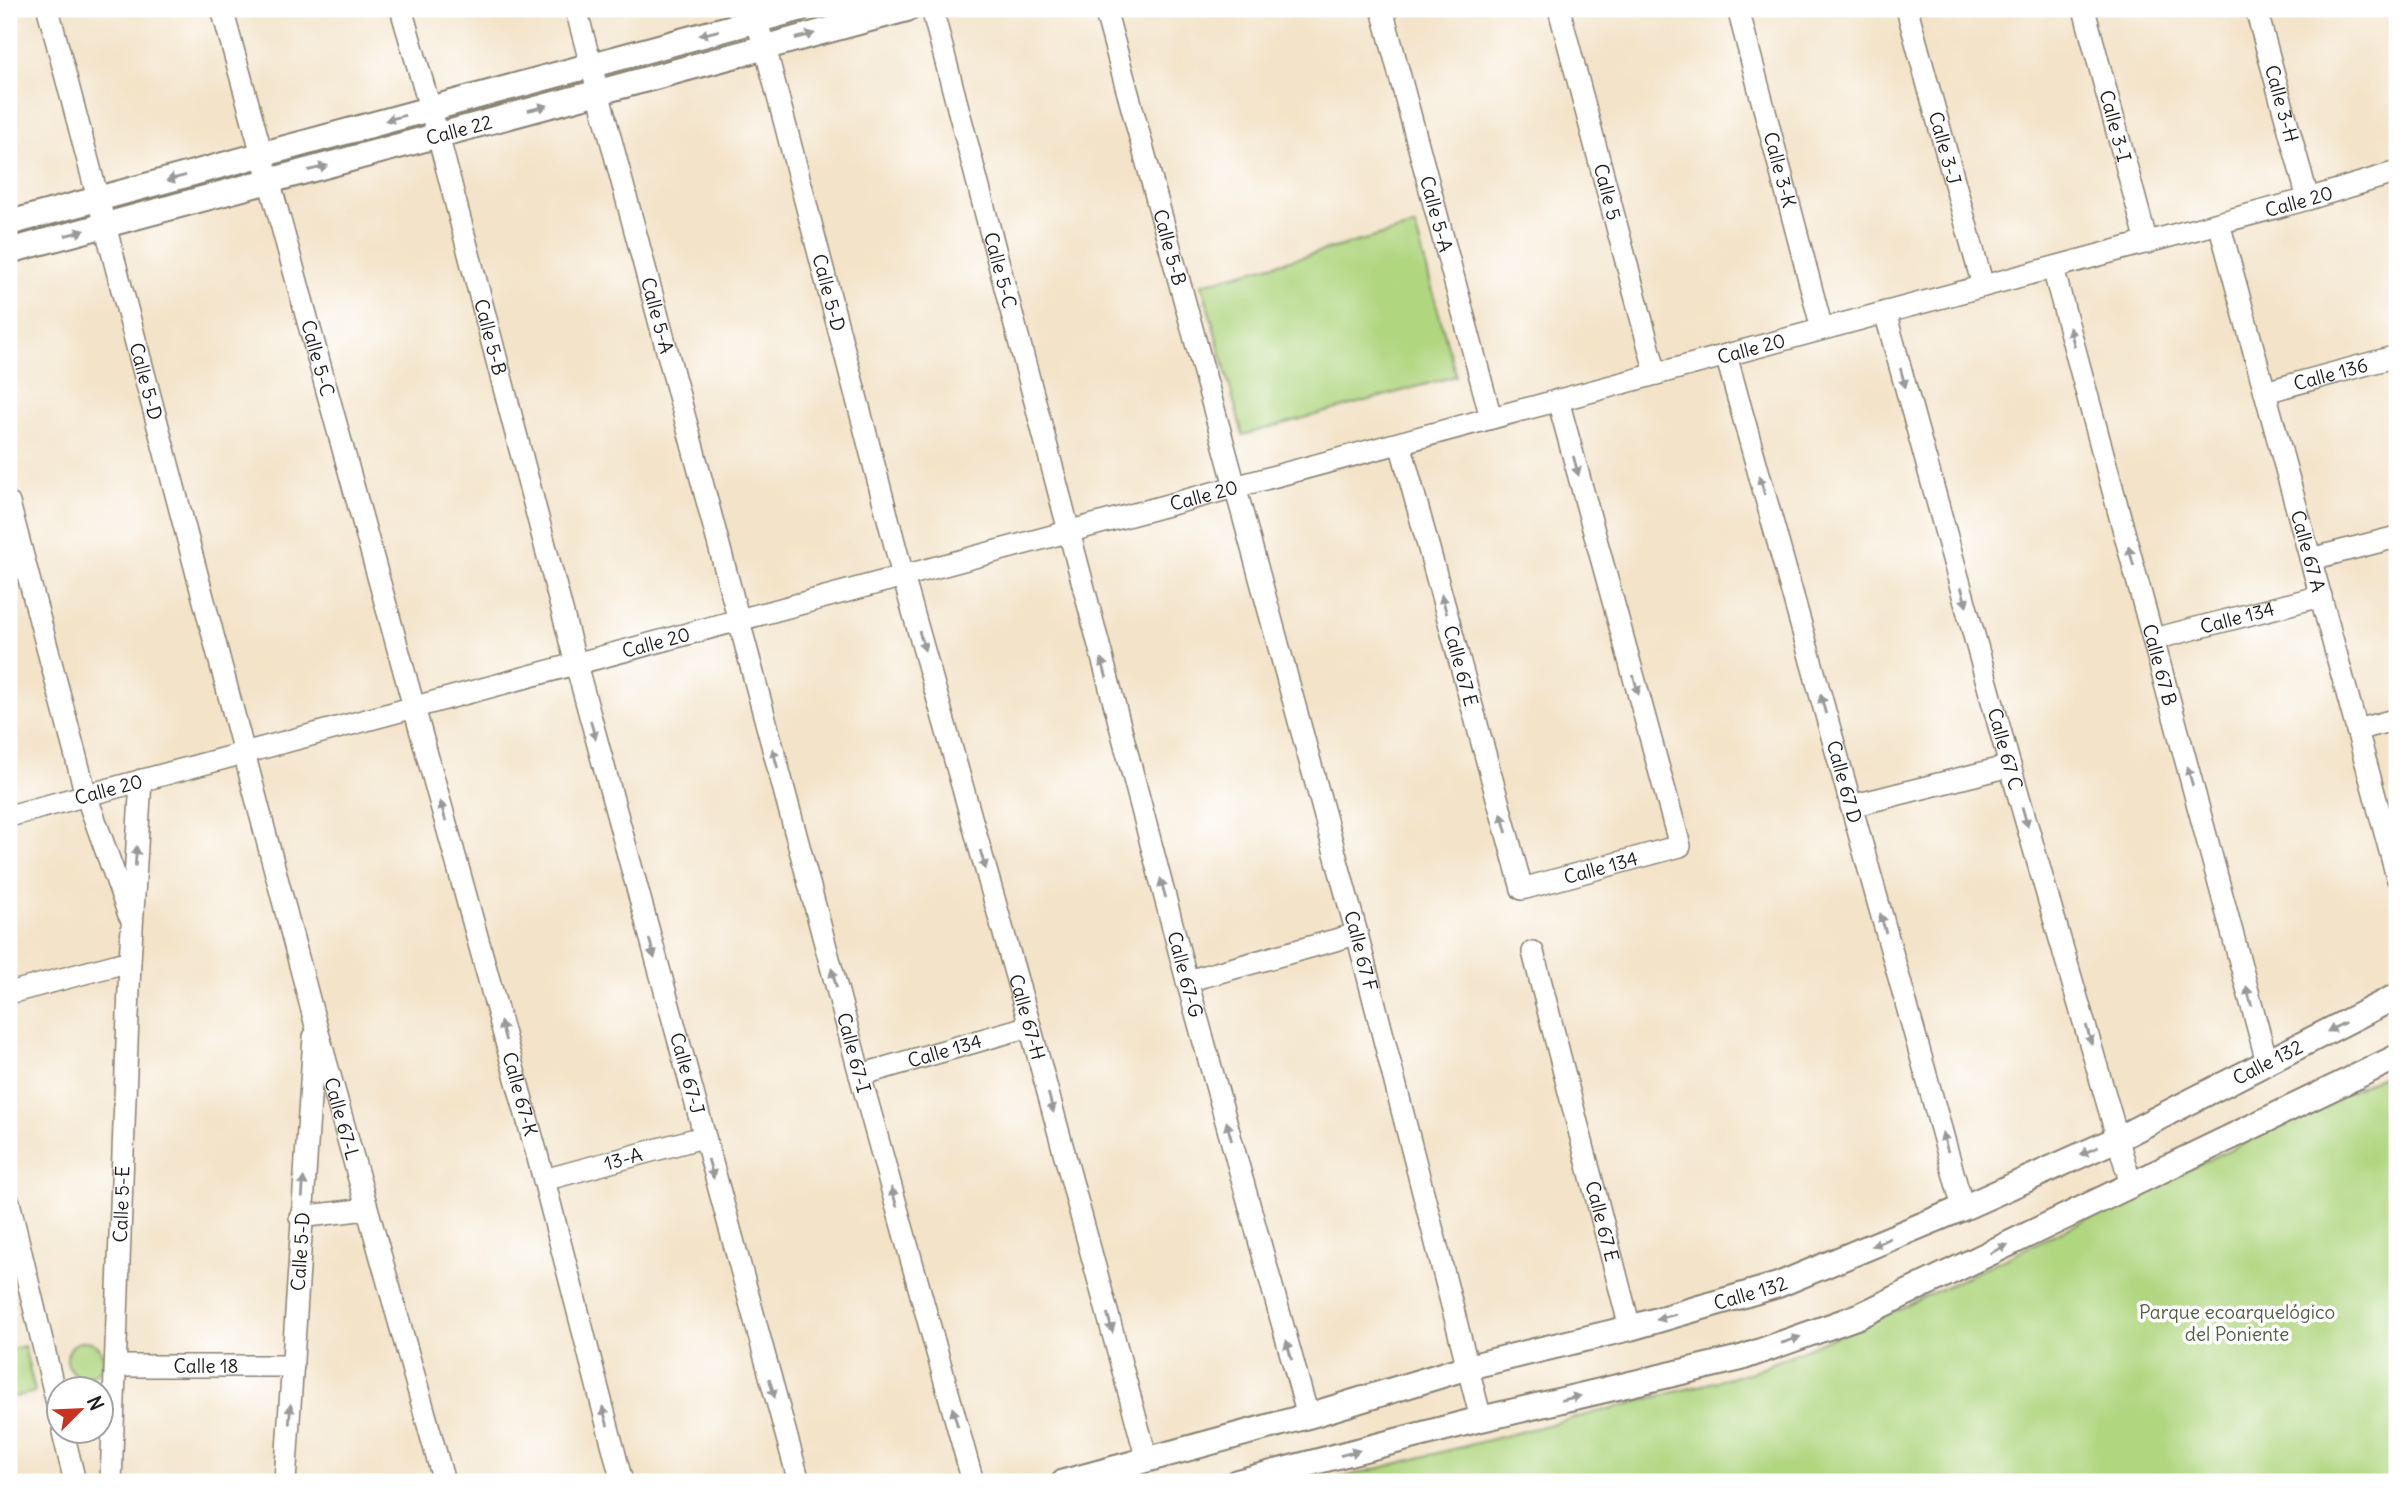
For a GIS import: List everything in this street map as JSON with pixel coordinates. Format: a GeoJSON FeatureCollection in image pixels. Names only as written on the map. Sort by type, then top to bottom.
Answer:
{"type":"FeatureCollection","features":[{"type":"Feature","properties":{"kind":"street","name":"Calle 5-D"},"geometry":{"type":"LineString","coordinates":[[48,9],[243,753]]}},
{"type":"Feature","properties":{"kind":"street","name":"Calle 5-C"},"geometry":{"type":"LineString","coordinates":[[222,9],[415,707]]}},
{"type":"Feature","properties":{"kind":"street","name":"Calle 5-B"},"geometry":{"type":"LineString","coordinates":[[401,9],[438,135],[576,664]]}},
{"type":"Feature","properties":{"kind":"street","name":"Calle 5-A"},"geometry":{"type":"LineString","coordinates":[[576,9],[739,620]]}},
{"type":"Feature","properties":{"kind":"street","name":"Calle 22"},"geometry":{"type":"LineString","coordinates":[[9,223],[592,65],[754,15],[799,9]]}},
{"type":"Feature","properties":{"kind":"street","name":"Calle 22"},"geometry":{"type":"LineString","coordinates":[[9,251],[907,9]]}},
{"type":"Feature","properties":{"kind":"street","name":"Calle 5-C"},"geometry":{"type":"LineString","coordinates":[[932,9],[1069,531]]}},
{"type":"Feature","properties":{"kind":"street","name":"Calle 5-B"},"geometry":{"type":"LineString","coordinates":[[1105,9],[1233,487]]}},
{"type":"Feature","properties":{"kind":"street","name":"Calle 5-A"},"geometry":{"type":"LineString","coordinates":[[1382,9],[1491,418]]}},
{"type":"Feature","properties":{"kind":"street","name":"Calle 5"},"geometry":{"type":"LineString","coordinates":[[1559,9],[1656,374]]}},
{"type":"Feature","properties":{"kind":"street","name":"Calle 3-K"},"geometry":{"type":"LineString","coordinates":[[1738,9],[1822,329]]}},
{"type":"Feature","properties":{"kind":"street","name":"Calle 3-J"},"geometry":{"type":"LineString","coordinates":[[1908,9],[1983,286]]}},
{"type":"Feature","properties":{"kind":"street","name":"Calle 3-I"},"geometry":{"type":"LineString","coordinates":[[2084,9],[2147,243]]}},
{"type":"Feature","properties":{"kind":"street","name":"Calle 3-H"},"geometry":{"type":"LineString","coordinates":[[2256,9],[2308,199]]}},
{"type":"Feature","properties":{"kind":"street","name":"Calle 5-D"},"geometry":{"type":"LineString","coordinates":[[754,15],[765,47],[903,576]]}},
{"type":"Feature","properties":{"kind":"street","name":"Calle 20"},"geometry":{"type":"LineString","coordinates":[[9,816],[2147,243],[2397,172]]}},
{"type":"Feature","properties":{"kind":"street","name":"Calle 67 A"},"geometry":{"type":"LineString","coordinates":[[2219,223],[2397,877]]}},
{"type":"Feature","properties":{"kind":"street","name":"Calle 67 B"},"geometry":{"type":"LineString","coordinates":[[2053,268],[2267,1062]]}},
{"type":"Feature","properties":{"kind":"street","name":"Calle 67 C"},"geometry":{"type":"LineString","coordinates":[[1885,312],[2010,766],[2131,1185]]}},
{"type":"Feature","properties":{"kind":"street","name":"Calle 67 D"},"geometry":{"type":"LineString","coordinates":[[1726,355],[1963,1208]]}},
{"type":"Feature","properties":{"kind":"street","name":"Calle 136"},"geometry":{"type":"LineString","coordinates":[[2265,392],[2397,356]]}},
{"type":"Feature","properties":{"kind":"street","name":"Calle 134"},"geometry":{"type":"LineString","coordinates":[[1522,889],[1680,846],[1558,400]]}},
{"type":"Feature","properties":{"kind":"street","name":"Calle 67 E"},"geometry":{"type":"LineString","coordinates":[[1400,443],[1522,889]]}},
{"type":"Feature","properties":{"kind":"street","name":"Calle 67 F"},"geometry":{"type":"LineString","coordinates":[[1233,487],[1357,934],[1481,1419]]}},
{"type":"Feature","properties":{"kind":"street","name":"Calle 5-E"},"geometry":{"type":"LineString","coordinates":[[9,503],[86,795],[132,924]]}},
{"type":"Feature","properties":{"kind":"street","name":"Calle 67-G"},"geometry":{"type":"LineString","coordinates":[[1069,531],[1187,981],[1308,1416]]}},
{"type":"Feature","properties":{"kind":"street"},"geometry":{"type":"LineString","coordinates":[[2311,559],[2397,537]]}},
{"type":"Feature","properties":{"kind":"street","name":"Calle 67-H"},"geometry":{"type":"LineString","coordinates":[[903,576],[1030,1026],[1147,1461]]}},
{"type":"Feature","properties":{"kind":"street","name":"Calle 134"},"geometry":{"type":"LineString","coordinates":[[2154,639],[2320,596]]}},
{"type":"Feature","properties":{"kind":"street","name":"Calle 67-I"},"geometry":{"type":"LineString","coordinates":[[739,620],[860,1075],[973,1482]]}},
{"type":"Feature","properties":{"kind":"street","name":"Calle 67-J"},"geometry":{"type":"LineString","coordinates":[[576,664],[702,1137],[799,1482]]}},
{"type":"Feature","properties":{"kind":"street","name":"Calle 67-K"},"geometry":{"type":"LineString","coordinates":[[415,707],[544,1180],[622,1482]]}},
{"type":"Feature","properties":{"kind":"street"},"geometry":{"type":"LineString","coordinates":[[2357,730],[2397,719]]}},
{"type":"Feature","properties":{"kind":"street","name":"Calle 67-L"},"geometry":{"type":"LineString","coordinates":[[243,753],[444,1482]]}},
{"type":"Feature","properties":{"kind":"street"},"geometry":{"type":"LineString","coordinates":[[1851,806],[2010,766]]}},
{"type":"Feature","properties":{"kind":"street","name":"Calle 5-E"},"geometry":{"type":"LineString","coordinates":[[111,1482],[118,1366],[130,961],[141,780]]}},
{"type":"Feature","properties":{"kind":"street"},"geometry":{"type":"LineString","coordinates":[[1187,981],[1357,934]]}},
{"type":"Feature","properties":{"kind":"street","name":"Calle 67 E"},"geometry":{"type":"LineString","coordinates":[[1533,952],[1630,1328]]}},
{"type":"Feature","properties":{"kind":"street"},"geometry":{"type":"LineString","coordinates":[[9,993],[130,961]]}},
{"type":"Feature","properties":{"kind":"street","name":"Calle 132"},"geometry":{"type":"LineString","coordinates":[[1064,1482],[1308,1416],[1468,1367],[1630,1328],[1778,1285],[1963,1208],[2119,1138],[2397,996]]}},
{"type":"Feature","properties":{"kind":"street","name":"Calle 5-D"},"geometry":{"type":"LineString","coordinates":[[285,1482],[300,1217],[315,1022]]}},
{"type":"Feature","properties":{"kind":"street","name":"Calle 134"},"geometry":{"type":"LineString","coordinates":[[860,1075],[1030,1026]]}},
{"type":"Feature","properties":{"kind":"street"},"geometry":{"type":"LineString","coordinates":[[1237,1482],[1481,1419],[1741,1358],[1859,1316],[2397,1057]]}},
{"type":"Feature","properties":{"kind":"street","name":"13-A"},"geometry":{"type":"LineString","coordinates":[[544,1180],[702,1137]]}},
{"type":"Feature","properties":{"kind":"street"},"geometry":{"type":"LineString","coordinates":[[9,1202],[50,1376]]}},
{"type":"Feature","properties":{"kind":"street"},"geometry":{"type":"LineString","coordinates":[[300,1217],[367,1209]]}},
{"type":"Feature","properties":{"kind":"street","name":"Calle 18"},"geometry":{"type":"LineString","coordinates":[[118,1366],[293,1366]]}},
{"type":"Feature","properties":{"kind":"street"},"geometry":{"type":"LineString","coordinates":[[66,1446],[75,1482]]}},
{"type":"Feature","properties":{"kind":"green space"},"geometry":{"type":"Polygon","coordinates":[[[1415,226],[1456,376],[1243,435],[1202,284],[1415,226]]]}},
{"type":"Feature","properties":{"kind":"green space","name":"Parque ecoarquelógico del Poniente"},"geometry":{"type":"Polygon","coordinates":[[[2397,1069],[2397,1482],[1325,1482],[1749,1373],[1908,1305],[2397,1069]]]}},
{"type":"Feature","properties":{"kind":"green space"},"geometry":{"type":"Polygon","coordinates":[[[78,1343],[92,1343],[101,1352],[101,1366],[92,1375],[78,1375],[69,1366],[69,1352],[78,1343]]]}},
{"type":"Feature","properties":{"kind":"green space"},"geometry":{"type":"Polygon","coordinates":[[[24,1346],[35,1392],[9,1398],[9,1350],[24,1346]]]}}]}
